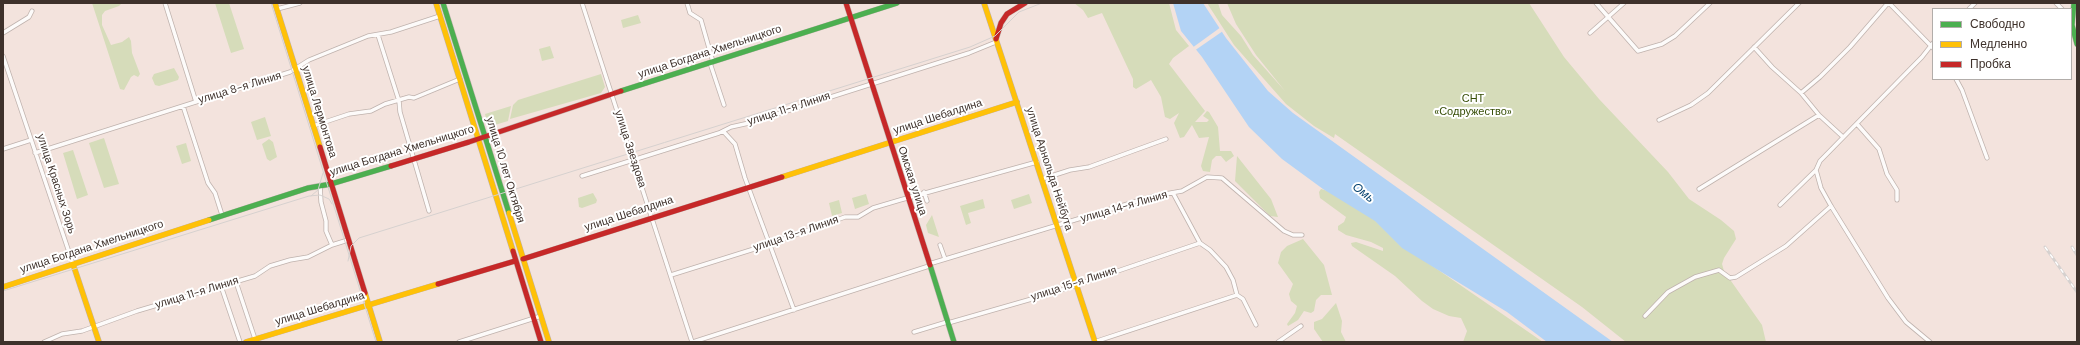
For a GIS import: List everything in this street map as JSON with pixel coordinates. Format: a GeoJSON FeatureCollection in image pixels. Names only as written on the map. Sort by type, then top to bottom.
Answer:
{"type":"FeatureCollection","features":[{"type":"Feature","properties":{"kind":"main road","name":"улица Лермонтова"},"geometry":{"type":"LineString","coordinates":[[275,3],[380,342]]}},
{"type":"Feature","properties":{"kind":"main road","name":"улица 10 лет Октября"},"geometry":{"type":"LineString","coordinates":[[436,3],[541,342]]}},
{"type":"Feature","properties":{"kind":"main road","name":"улица 10 лет Октября"},"geometry":{"type":"LineString","coordinates":[[443,3],[549,342]]}},
{"type":"Feature","properties":{"kind":"main road","name":"Омская улица"},"geometry":{"type":"LineString","coordinates":[[846,3],[889,143],[954,342]]}},
{"type":"Feature","properties":{"kind":"main road","name":"улица Богдана Хмельницкого"},"geometry":{"type":"LineString","coordinates":[[3,286],[222,215],[320,185],[331,184],[478,139],[612,94],[897,3]]}},
{"type":"Feature","properties":{"kind":"main road","name":"улица Арнольда Нейбута"},"geometry":{"type":"LineString","coordinates":[[984,3],[1094,342]]}},
{"type":"Feature","properties":{"kind":"main road"},"geometry":{"type":"LineString","coordinates":[[996,41],[1001,23],[1007,14],[1025,3]]}},
{"type":"Feature","properties":{"kind":"main road"},"geometry":{"type":"LineString","coordinates":[[2074,3],[2072,28],[2077,44]]}},
{"type":"Feature","properties":{"kind":"main road","name":"улица Шебалдина"},"geometry":{"type":"LineString","coordinates":[[246,342],[256,341],[522,259],[1017,102]]}},
{"type":"Feature","properties":{"kind":"main road","name":"улица Красных Зорь"},"geometry":{"type":"LineString","coordinates":[[73,264],[99,342]]}},
{"type":"Feature","properties":{"kind":"street"},"geometry":{"type":"LineString","coordinates":[[165,3],[196,102]]}},
{"type":"Feature","properties":{"kind":"street"},"geometry":{"type":"LineString","coordinates":[[277,9],[300,3]]}},
{"type":"Feature","properties":{"kind":"street","name":"улица Звездова"},"geometry":{"type":"LineString","coordinates":[[582,3],[653,217],[692,342]]}},
{"type":"Feature","properties":{"kind":"street"},"geometry":{"type":"LineString","coordinates":[[687,3],[690,13],[701,20],[711,62],[724,105]]}},
{"type":"Feature","properties":{"kind":"street"},"geometry":{"type":"LineString","coordinates":[[1596,3],[1638,52],[1662,44],[1675,36],[1708,4]]}},
{"type":"Feature","properties":{"kind":"street"},"geometry":{"type":"LineString","coordinates":[[1590,33],[1624,3]]}},
{"type":"Feature","properties":{"kind":"street"},"geometry":{"type":"LineString","coordinates":[[1659,120],[1691,105],[1708,93],[1798,3]]}},
{"type":"Feature","properties":{"kind":"street"},"geometry":{"type":"LineString","coordinates":[[1780,205],[1816,170],[1820,161],[1932,46],[1889,3],[1820,77],[1800,93]]}},
{"type":"Feature","properties":{"kind":"street"},"geometry":{"type":"LineString","coordinates":[[3,33],[29,17],[32,11]]}},
{"type":"Feature","properties":{"kind":"street","name":"улица 8-я Линия"},"geometry":{"type":"LineString","coordinates":[[36,153],[290,72],[309,60],[368,36],[378,35],[440,16]]}},
{"type":"Feature","properties":{"kind":"street"},"geometry":{"type":"LineString","coordinates":[[378,35],[399,101],[400,112],[429,211]]}},
{"type":"Feature","properties":{"kind":"street","name":"улица 11-я Линия"},"geometry":{"type":"LineString","coordinates":[[582,176],[723,131],[731,127],[749,123],[969,53],[996,41]]}},
{"type":"Feature","properties":{"kind":"street"},"geometry":{"type":"LineString","coordinates":[[1754,47],[1842,138]]}},
{"type":"Feature","properties":{"kind":"street","name":"улица Красных Зорь"},"geometry":{"type":"LineString","coordinates":[[3,56],[73,264]]}},
{"type":"Feature","properties":{"kind":"street"},"geometry":{"type":"LineString","coordinates":[[313,126],[349,114],[371,111],[385,104],[409,97],[414,98],[460,79]]}},
{"type":"Feature","properties":{"kind":"street"},"geometry":{"type":"LineString","coordinates":[[1957,80],[1962,90],[1987,158]]}},
{"type":"Feature","properties":{"kind":"street"},"geometry":{"type":"LineString","coordinates":[[183,106],[208,183],[215,193],[222,215]]}},
{"type":"Feature","properties":{"kind":"street"},"geometry":{"type":"LineString","coordinates":[[1699,189],[1819,115]]}},
{"type":"Feature","properties":{"kind":"street"},"geometry":{"type":"LineString","coordinates":[[1857,124],[1878,149],[1887,174],[1897,190],[1897,200]]}},
{"type":"Feature","properties":{"kind":"street"},"geometry":{"type":"LineString","coordinates":[[723,131],[735,144],[749,187],[794,310]]}},
{"type":"Feature","properties":{"kind":"street"},"geometry":{"type":"LineString","coordinates":[[3,149],[31,140]]}},
{"type":"Feature","properties":{"kind":"street"},"geometry":{"type":"LineString","coordinates":[[1042,179],[1070,170],[1089,167],[1166,140]]}},
{"type":"Feature","properties":{"kind":"street","name":"улица 13-я Линия"},"geometry":{"type":"LineString","coordinates":[[671,275],[770,244],[845,217],[858,217],[873,208],[924,192],[1036,162]]}},
{"type":"Feature","properties":{"kind":"street"},"geometry":{"type":"LineString","coordinates":[[1816,170],[1821,188],[1831,206],[1898,313],[1930,342]]}},
{"type":"Feature","properties":{"kind":"street","name":"улица 14-я Линия"},"geometry":{"type":"LineString","coordinates":[[692,342],[794,310],[944,259],[1154,196],[1190,188],[1207,177],[1222,178],[1284,231],[1293,235],[1302,235]]}},
{"type":"Feature","properties":{"kind":"street"},"geometry":{"type":"LineString","coordinates":[[320,185],[321,202],[326,221],[326,231],[332,245]]}},
{"type":"Feature","properties":{"kind":"street"},"geometry":{"type":"LineString","coordinates":[[924,192],[927,201]]}},
{"type":"Feature","properties":{"kind":"street"},"geometry":{"type":"LineString","coordinates":[[1173,193],[1200,243],[1210,250],[1226,267],[1238,294],[1243,298],[1256,325]]}},
{"type":"Feature","properties":{"kind":"street"},"geometry":{"type":"LineString","coordinates":[[1645,316],[1668,292],[1695,277],[1719,270],[1730,278],[1736,277],[1786,246],[1831,206]]}},
{"type":"Feature","properties":{"kind":"street","name":"улица 11-я Линия"},"geometry":{"type":"LineString","coordinates":[[44,342],[62,334],[82,331],[137,311],[255,276],[277,264],[308,257],[332,245],[348,240]]}},
{"type":"Feature","properties":{"kind":"street","name":"улица 15-я Линия"},"geometry":{"type":"LineString","coordinates":[[914,332],[1056,292],[1200,243]]}},
{"type":"Feature","properties":{"kind":"street"},"geometry":{"type":"LineString","coordinates":[[940,245],[944,259]]}},
{"type":"Feature","properties":{"kind":"street"},"geometry":{"type":"LineString","coordinates":[[236,282],[256,341]]}},
{"type":"Feature","properties":{"kind":"street"},"geometry":{"type":"LineString","coordinates":[[221,286],[240,342]]}},
{"type":"Feature","properties":{"kind":"street"},"geometry":{"type":"LineString","coordinates":[[1094,342],[1238,294]]}},
{"type":"Feature","properties":{"kind":"street"},"geometry":{"type":"LineString","coordinates":[[460,342],[541,316]]}},
{"type":"Feature","properties":{"kind":"street"},"geometry":{"type":"LineString","coordinates":[[1278,342],[1301,326]]}},
{"type":"Feature","properties":{"kind":"green space"},"geometry":{"type":"Polygon","coordinates":[[[92,3],[122,3],[119,6],[105,11],[102,15],[102,25],[111,45],[122,42],[129,37],[131,41],[132,53],[140,74],[138,77],[134,75],[131,77],[124,90],[120,89],[92,3]]]}},
{"type":"Feature","properties":{"kind":"green space"},"geometry":{"type":"Polygon","coordinates":[[[215,3],[229,3],[244,49],[231,53],[215,3]]]}},
{"type":"Feature","properties":{"kind":"green space"},"geometry":{"type":"Polygon","coordinates":[[[1074,3],[1169,3],[1176,30],[1189,46],[1173,58],[1169,64],[1205,111],[1195,122],[1207,122],[1209,120],[1203,116],[1207,111],[1209,112],[1218,127],[1220,151],[1231,151],[1234,156],[1226,162],[1221,156],[1216,156],[1212,160],[1210,172],[1203,171],[1201,166],[1209,137],[1199,138],[1192,125],[1184,137],[1180,138],[1174,123],[1179,113],[1170,119],[1165,117],[1161,97],[1151,80],[1136,89],[1133,87],[1133,79],[1102,13],[1088,18],[1083,10],[1074,3]]]}},
{"type":"Feature","properties":{"kind":"green space","name":"СНТ «Содружество»"},"geometry":{"type":"Polygon","coordinates":[[[1207,3],[1218,3],[1222,15],[1241,36],[1253,55],[1285,91],[1256,55],[1236,24],[1227,3],[1529,3],[1564,57],[1599,99],[1668,172],[1689,199],[1721,220],[1734,231],[1736,239],[1724,258],[1722,264],[1724,271],[1762,325],[1766,342],[1626,342],[1582,307],[1335,134],[1334,138],[1314,126],[1286,104],[1234,45],[1207,3]]]}},
{"type":"Feature","properties":{"kind":"green space"},"geometry":{"type":"Polygon","coordinates":[[[638,15],[641,23],[623,28],[621,20],[638,15]]]}},
{"type":"Feature","properties":{"kind":"green space"},"geometry":{"type":"Polygon","coordinates":[[[550,46],[554,58],[542,61],[539,49],[550,46]]]}},
{"type":"Feature","properties":{"kind":"green space"},"geometry":{"type":"Polygon","coordinates":[[[174,68],[179,77],[178,80],[159,86],[155,85],[152,78],[154,74],[174,68]]]}},
{"type":"Feature","properties":{"kind":"green space"},"geometry":{"type":"Polygon","coordinates":[[[601,74],[605,87],[601,93],[510,119],[513,105],[518,100],[601,74]]]}},
{"type":"Feature","properties":{"kind":"green space"},"geometry":{"type":"Polygon","coordinates":[[[511,106],[508,121],[488,127],[485,114],[511,106]]]}},
{"type":"Feature","properties":{"kind":"green space"},"geometry":{"type":"Polygon","coordinates":[[[265,117],[271,136],[257,140],[251,122],[265,117]]]}},
{"type":"Feature","properties":{"kind":"green space"},"geometry":{"type":"Polygon","coordinates":[[[104,138],[119,184],[104,188],[89,143],[104,138]]]}},
{"type":"Feature","properties":{"kind":"green space"},"geometry":{"type":"Polygon","coordinates":[[[269,139],[273,142],[277,157],[270,161],[267,159],[262,144],[269,139]]]}},
{"type":"Feature","properties":{"kind":"green space"},"geometry":{"type":"Polygon","coordinates":[[[186,143],[191,161],[182,164],[176,146],[186,143]]]}},
{"type":"Feature","properties":{"kind":"green space"},"geometry":{"type":"Polygon","coordinates":[[[73,150],[88,195],[77,199],[63,153],[73,150]]]}},
{"type":"Feature","properties":{"kind":"green space"},"geometry":{"type":"Polygon","coordinates":[[[1237,156],[1271,199],[1278,217],[1270,216],[1235,181],[1237,156]]]}},
{"type":"Feature","properties":{"kind":"green space"},"geometry":{"type":"Polygon","coordinates":[[[1321,189],[1335,193],[1374,218],[1418,256],[1543,342],[1463,342],[1467,331],[1461,318],[1449,316],[1433,309],[1395,276],[1352,246],[1351,243],[1356,242],[1383,251],[1383,248],[1371,242],[1346,235],[1338,230],[1338,226],[1344,222],[1346,217],[1320,198],[1319,192],[1321,189]]]}},
{"type":"Feature","properties":{"kind":"green space"},"geometry":{"type":"Polygon","coordinates":[[[593,193],[597,200],[596,203],[582,208],[579,207],[578,198],[593,193]]]}},
{"type":"Feature","properties":{"kind":"green space"},"geometry":{"type":"Polygon","coordinates":[[[866,194],[869,204],[855,209],[852,198],[866,194]]]}},
{"type":"Feature","properties":{"kind":"green space"},"geometry":{"type":"Polygon","coordinates":[[[1029,194],[1032,203],[1014,209],[1011,200],[1029,194]]]}},
{"type":"Feature","properties":{"kind":"green space"},"geometry":{"type":"Polygon","coordinates":[[[983,199],[985,208],[968,213],[971,223],[966,225],[960,206],[983,199]]]}},
{"type":"Feature","properties":{"kind":"green space"},"geometry":{"type":"Polygon","coordinates":[[[839,200],[842,213],[832,216],[829,203],[839,200]]]}},
{"type":"Feature","properties":{"kind":"green space"},"geometry":{"type":"Polygon","coordinates":[[[932,215],[939,237],[928,233],[926,225],[932,215]]]}},
{"type":"Feature","properties":{"kind":"green space"},"geometry":{"type":"Polygon","coordinates":[[[1303,239],[1324,265],[1332,295],[1321,295],[1316,300],[1314,311],[1311,313],[1304,311],[1298,320],[1288,326],[1287,324],[1295,313],[1297,306],[1291,301],[1289,294],[1293,284],[1278,263],[1281,252],[1287,246],[1303,239]]]}},
{"type":"Feature","properties":{"kind":"green space"},"geometry":{"type":"Polygon","coordinates":[[[1336,303],[1342,321],[1341,332],[1346,342],[1323,342],[1314,329],[1314,322],[1322,319],[1336,303]]]}},
{"type":"Feature","properties":{"kind":"water","name":"Омь"},"geometry":{"type":"Polygon","coordinates":[[[1173,3],[1203,3],[1226,38],[1268,91],[1293,113],[1613,342],[1547,342],[1507,312],[1402,248],[1375,221],[1323,189],[1282,159],[1249,127],[1202,57],[1181,31],[1173,3]]]}},
{"type":"Feature","properties":{"kind":"pier"},"geometry":{"type":"Polygon","coordinates":[[[1221,27],[1223,31],[1194,51],[1192,48],[1221,27]]]}},
{"type":"Feature","properties":{"kind":"tram line"},"geometry":{"type":"LineString","coordinates":[[271,3],[376,342]]}},
{"type":"Feature","properties":{"kind":"tram line"},"geometry":{"type":"LineString","coordinates":[[348,261],[351,246],[359,238],[970,47],[995,36],[1019,12],[1042,3]]}},
{"type":"Feature","properties":{"kind":"tram line"},"geometry":{"type":"LineString","coordinates":[[311,196],[318,190],[323,173]]}},
{"type":"Feature","properties":{"kind":"tram line"},"geometry":{"type":"LineString","coordinates":[[3,291],[309,196],[320,195],[329,199],[332,204]]}},
{"type":"Feature","properties":{"kind":"railway"},"geometry":{"type":"LineString","coordinates":[[2045,247],[2077,292]]}},
{"type":"Feature","properties":{"kind":"railway"},"geometry":{"type":"LineString","coordinates":[[2072,247],[2077,255]]}},
{"type":"Feature","properties":{"kind":"traffic: fast"},"geometry":{"type":"LineString","coordinates":[[443,3],[509,213]]}},
{"type":"Feature","properties":{"kind":"traffic: fast"},"geometry":{"type":"LineString","coordinates":[[621,91],[897,3]]}},
{"type":"Feature","properties":{"kind":"traffic: fast"},"geometry":{"type":"LineString","coordinates":[[2074,3],[2072,25],[2077,44]]}},
{"type":"Feature","properties":{"kind":"traffic: fast"},"geometry":{"type":"LineString","coordinates":[[209,220],[308,188],[331,184],[391,166]]}},
{"type":"Feature","properties":{"kind":"traffic: fast"},"geometry":{"type":"LineString","coordinates":[[930,265],[954,342]]}},
{"type":"Feature","properties":{"kind":"traffic: slow"},"geometry":{"type":"LineString","coordinates":[[275,3],[320,147]]}},
{"type":"Feature","properties":{"kind":"traffic: slow"},"geometry":{"type":"LineString","coordinates":[[436,3],[513,251]]}},
{"type":"Feature","properties":{"kind":"traffic: slow"},"geometry":{"type":"LineString","coordinates":[[984,3],[1095,342]]}},
{"type":"Feature","properties":{"kind":"traffic: slow"},"geometry":{"type":"LineString","coordinates":[[782,177],[1017,102]]}},
{"type":"Feature","properties":{"kind":"traffic: slow"},"geometry":{"type":"LineString","coordinates":[[509,213],[549,342]]}},
{"type":"Feature","properties":{"kind":"traffic: slow"},"geometry":{"type":"LineString","coordinates":[[3,287],[209,220]]}},
{"type":"Feature","properties":{"kind":"traffic: slow"},"geometry":{"type":"LineString","coordinates":[[73,264],[99,342]]}},
{"type":"Feature","properties":{"kind":"traffic: slow"},"geometry":{"type":"LineString","coordinates":[[246,342],[438,284]]}},
{"type":"Feature","properties":{"kind":"traffic: slow"},"geometry":{"type":"LineString","coordinates":[[365,293],[380,342]]}},
{"type":"Feature","properties":{"kind":"traffic: jam"},"geometry":{"type":"LineString","coordinates":[[846,3],[930,265]]}},
{"type":"Feature","properties":{"kind":"traffic: jam"},"geometry":{"type":"LineString","coordinates":[[996,39],[1001,23],[1007,14],[1025,3]]}},
{"type":"Feature","properties":{"kind":"traffic: jam"},"geometry":{"type":"LineString","coordinates":[[391,166],[469,142],[621,91]]}},
{"type":"Feature","properties":{"kind":"traffic: jam"},"geometry":{"type":"LineString","coordinates":[[320,147],[365,293]]}},
{"type":"Feature","properties":{"kind":"traffic: jam"},"geometry":{"type":"LineString","coordinates":[[523,259],[782,177]]}},
{"type":"Feature","properties":{"kind":"traffic: jam"},"geometry":{"type":"LineString","coordinates":[[513,251],[541,342]]}},
{"type":"Feature","properties":{"kind":"traffic: jam"},"geometry":{"type":"LineString","coordinates":[[438,284],[515,261]]}}]}
